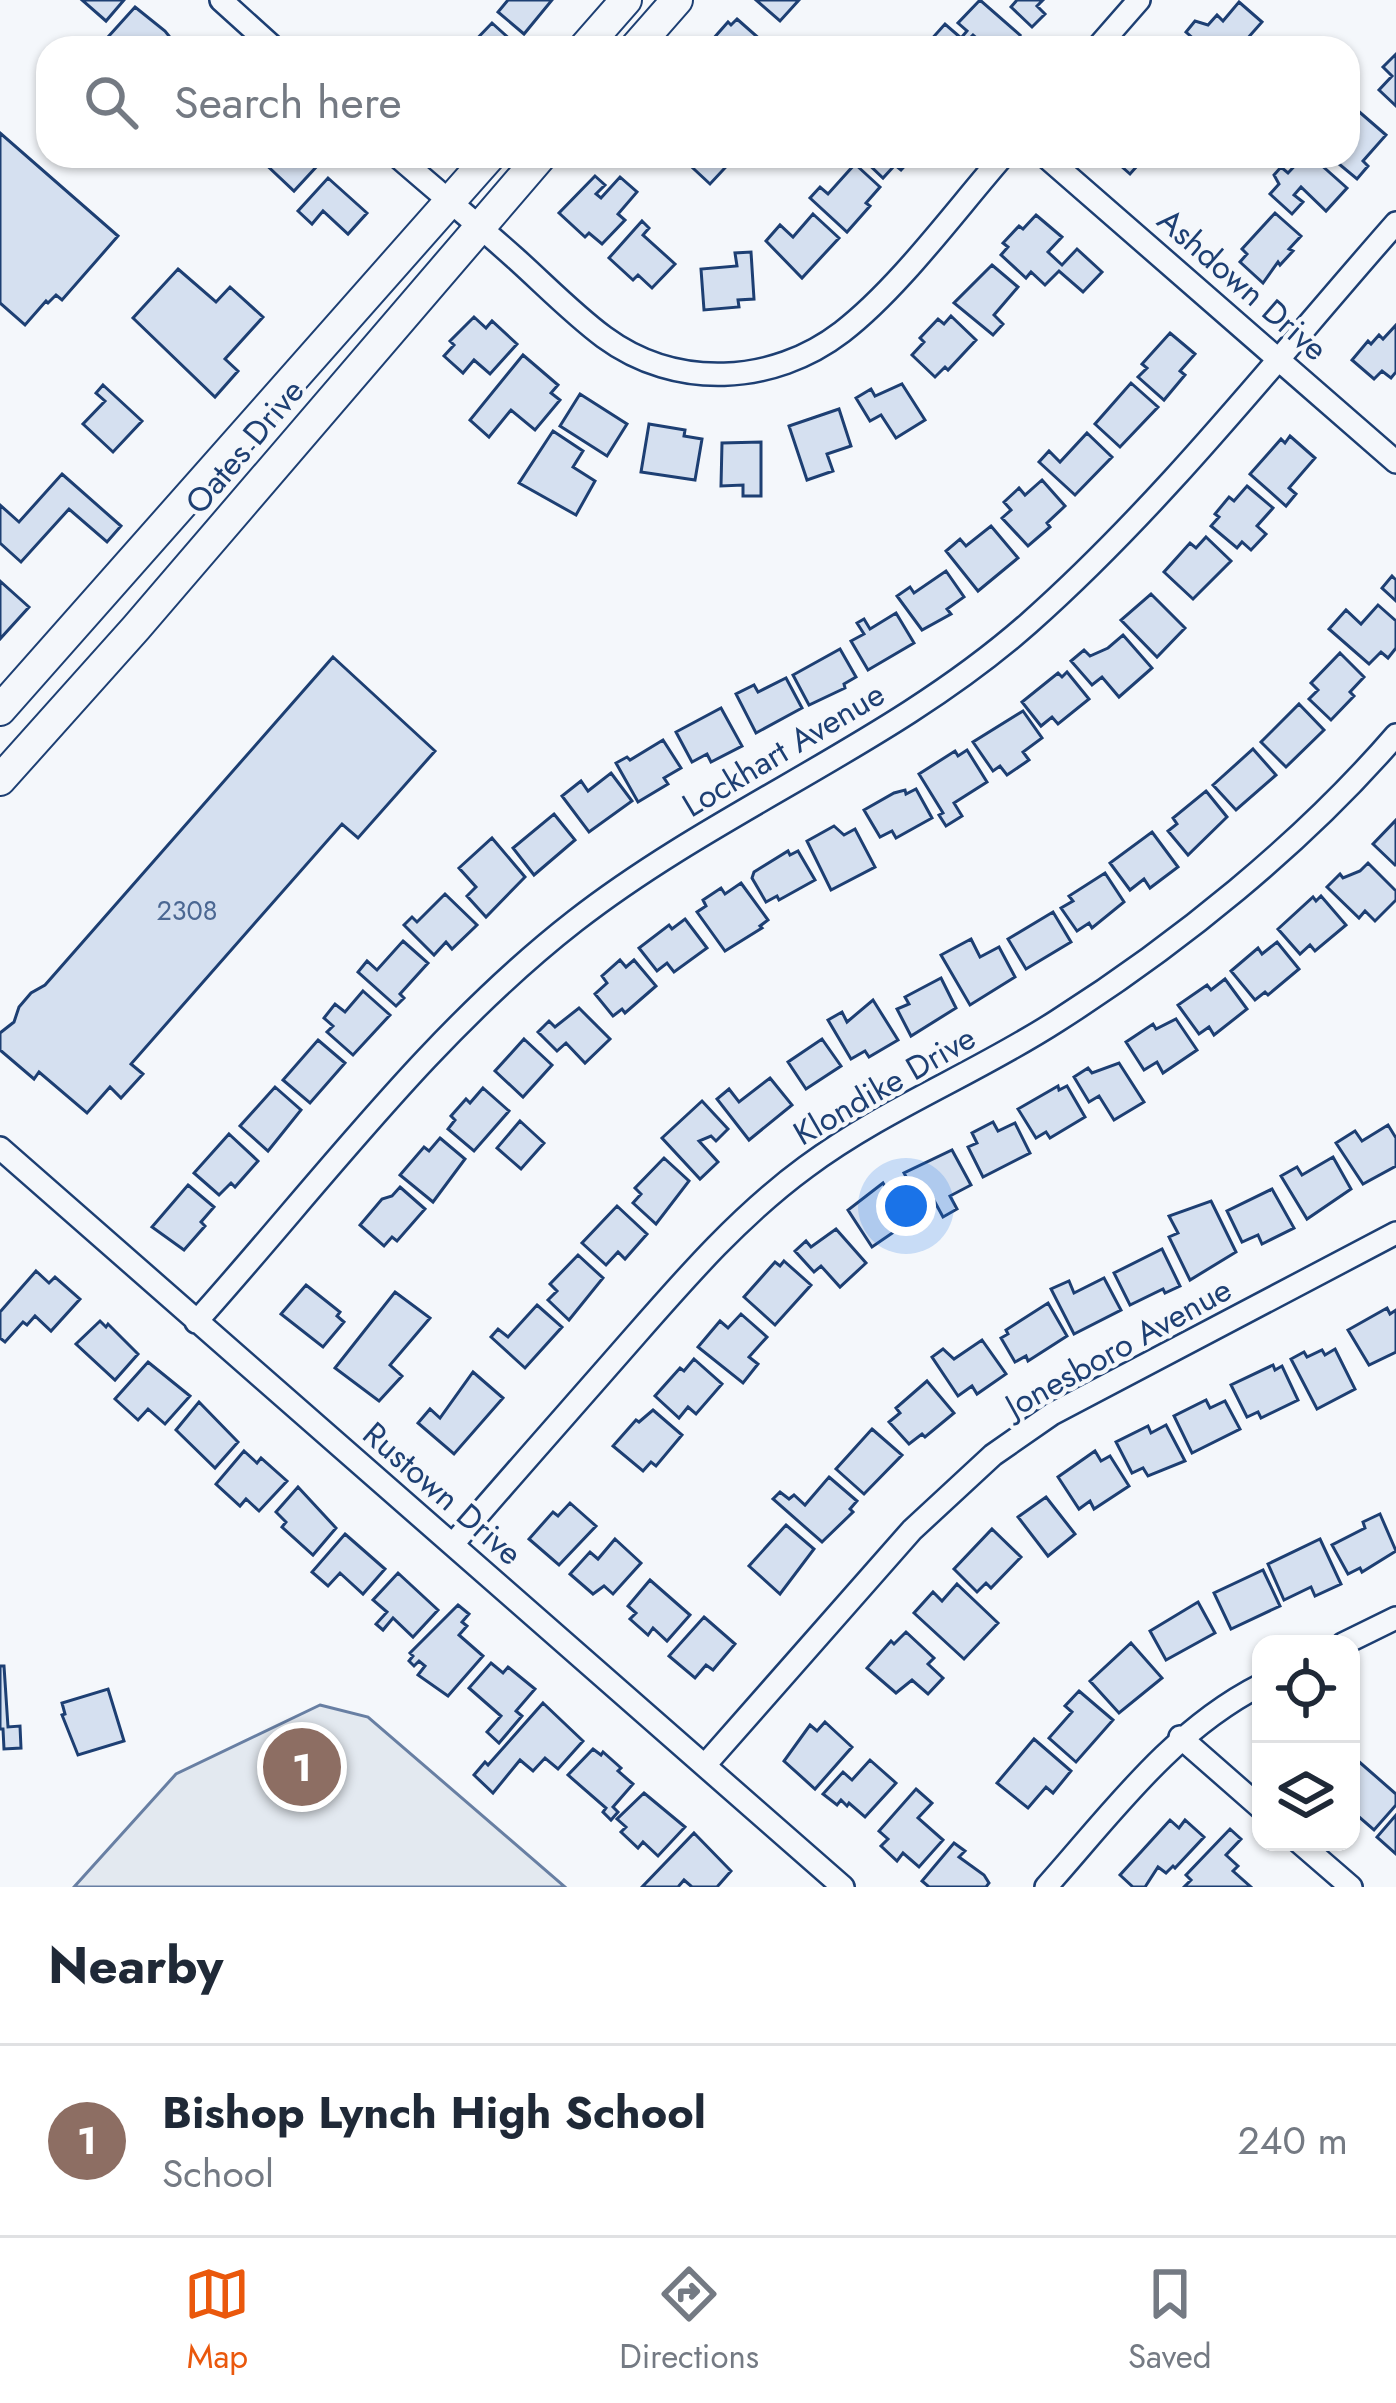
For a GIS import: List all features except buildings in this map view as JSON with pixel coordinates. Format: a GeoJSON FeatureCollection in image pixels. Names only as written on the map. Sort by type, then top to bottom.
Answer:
{"type":"FeatureCollection","features":[{"type":"Feature","properties":{"kind":"main road"},"geometry":{"type":"LineString","coordinates":[[594,36],[626,0]]}},
{"type":"Feature","properties":{"kind":"main road"},"geometry":{"type":"LineString","coordinates":[[646,36],[677,0]]}},
{"type":"Feature","properties":{"kind":"main road","name":"Oates Drive"},"geometry":{"type":"LineString","coordinates":[[0,710],[479,168]]}},
{"type":"Feature","properties":{"kind":"main road","name":"Oates Drive"},"geometry":{"type":"LineString","coordinates":[[0,780],[530,168]]}},
{"type":"Feature","properties":{"kind":"main road"},"geometry":{"type":"LineString","coordinates":[[178,508],[214,538]]}},
{"type":"Feature","properties":{"kind":"main road"},"geometry":{"type":"LineString","coordinates":[[0,731],[25,753]]}},
{"type":"Feature","properties":{"kind":"street"},"geometry":{"type":"LineString","coordinates":[[221,0],[261,36]]}},
{"type":"Feature","properties":{"kind":"street"},"geometry":{"type":"LineString","coordinates":[[1108,36],[1139,0]]}},
{"type":"Feature","properties":{"kind":"street"},"geometry":{"type":"LineString","coordinates":[[411,168],[605,338],[648,362],[698,373],[750,373],[806,356],[844,330],[992,168]]}},
{"type":"Feature","properties":{"kind":"street","name":"Ashdown Drive"},"geometry":{"type":"LineString","coordinates":[[1060,168],[1396,462]]}},
{"type":"Feature","properties":{"kind":"street","name":"Lockhart Avenue"},"geometry":{"type":"LineString","coordinates":[[196,1322],[440,1043],[575,921],[651,866],[743,809],[835,761],[953,684],[1009,640],[1117,540],[1396,223]]}},
{"type":"Feature","properties":{"kind":"street","name":"Klondike Drive"},"geometry":{"type":"LineString","coordinates":[[453,1544],[703,1259],[804,1168],[873,1121],[1058,1021],[1186,930],[1282,848],[1396,735]]}},
{"type":"Feature","properties":{"kind":"street","name":"Rustown Drive"},"geometry":{"type":"LineString","coordinates":[[0,1148],[843,1887]]}},
{"type":"Feature","properties":{"kind":"street","name":"Jonesboro Avenue"},"geometry":{"type":"LineString","coordinates":[[705,1765],[912,1530],[993,1455],[1052,1414],[1396,1233]]}},
{"type":"Feature","properties":{"kind":"street"},"geometry":{"type":"LineString","coordinates":[[1360,1636],[1396,1618]]}},
{"type":"Feature","properties":{"kind":"street"},"geometry":{"type":"LineString","coordinates":[[1046,1887],[1180,1737],[1222,1704],[1252,1689]]}},
{"type":"Feature","properties":{"kind":"street"},"geometry":{"type":"LineString","coordinates":[[1180,1737],[1252,1800]]}},
{"type":"Feature","properties":{"kind":"street"},"geometry":{"type":"LineString","coordinates":[[1309,1851],[1351,1887]]}},
{"type":"Feature","properties":{"kind":"shaded area"},"geometry":{"type":"Polygon","coordinates":[[[320,1705],[368,1717],[565,1887],[74,1887],[176,1774],[320,1705]]]}},
{"type":"Feature","properties":{"kind":"place","name":"Bishop Lynch High School"},"geometry":{"type":"Point","coordinates":[302,1767]}}]}
